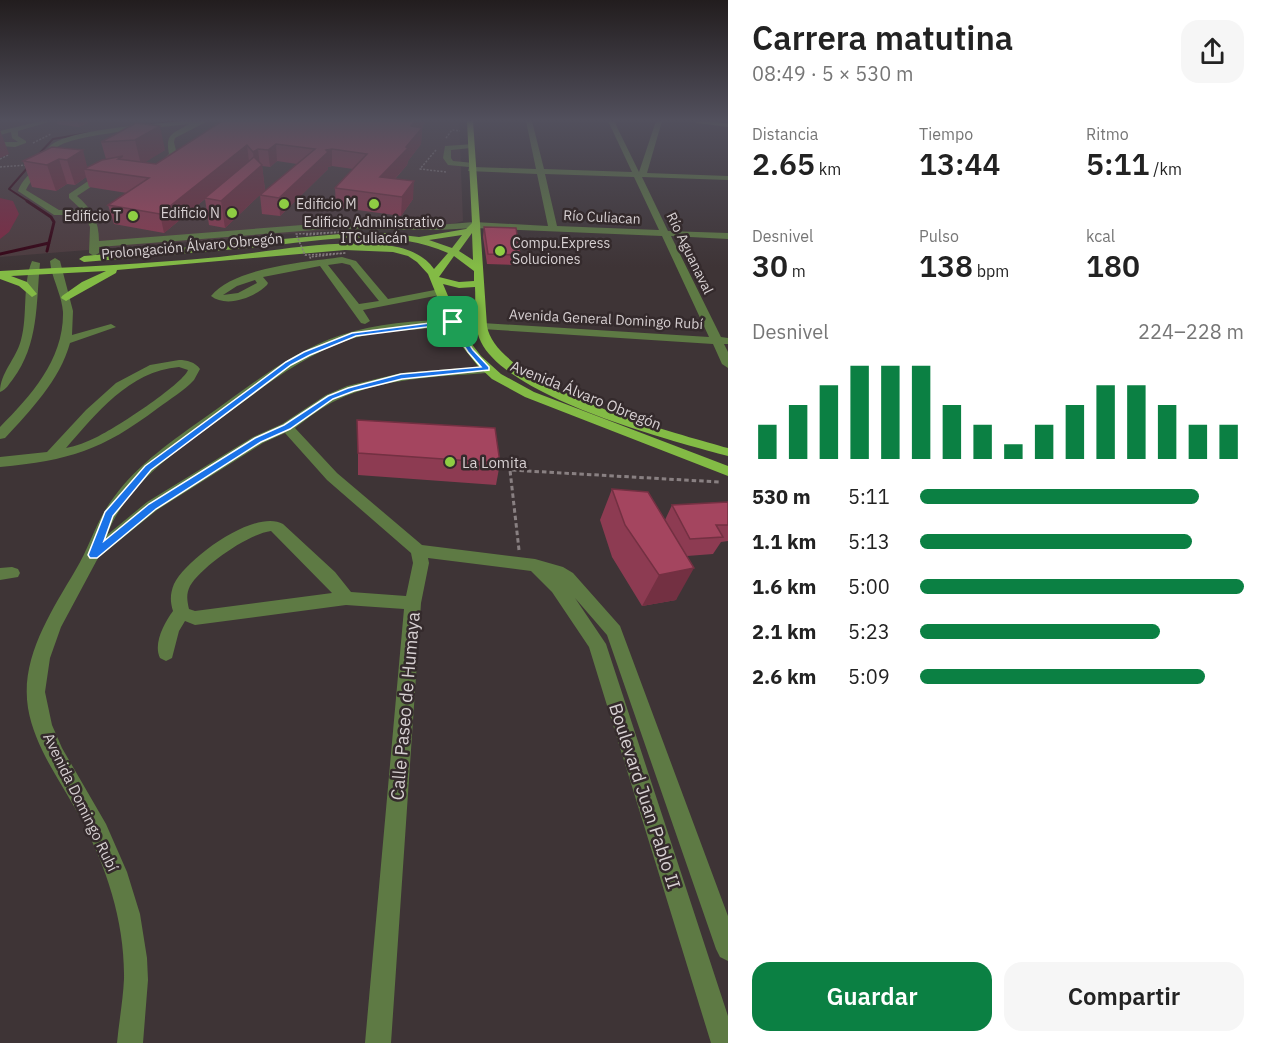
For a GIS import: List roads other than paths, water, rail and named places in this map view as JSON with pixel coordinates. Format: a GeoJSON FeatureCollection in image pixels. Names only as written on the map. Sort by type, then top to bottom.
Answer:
{"type":"FeatureCollection","features":[{"type":"Feature","properties":{"kind":"main road","name":"Avenida Álvaro Obregón"},"geometry":{"type":"LineString","coordinates":[[471,170],[472,228],[479,271],[482,326],[484,338],[491,350],[524,376],[604,412],[728,452]]}},
{"type":"Feature","properties":{"kind":"main road"},"geometry":{"type":"LineString","coordinates":[[411,238],[442,236],[472,228]]}},
{"type":"Feature","properties":{"kind":"main road"},"geometry":{"type":"LineString","coordinates":[[453,322],[436,277],[452,252],[472,228]]}},
{"type":"Feature","properties":{"kind":"main road","name":"Prolongación Álvaro Obregón"},"geometry":{"type":"LineString","coordinates":[[56,266],[93,258],[359,236],[411,238],[452,252],[470,262],[479,271]]}},
{"type":"Feature","properties":{"kind":"main road","name":"Prolongación Álvaro Obregón"},"geometry":{"type":"LineString","coordinates":[[0,275],[56,266],[122,267],[356,247],[389,249],[418,259],[436,277]]}},
{"type":"Feature","properties":{"kind":"main road","name":"Prolongación Álvaro Obregón"},"geometry":{"type":"LineString","coordinates":[[0,267],[35,268]]}},
{"type":"Feature","properties":{"kind":"main road"},"geometry":{"type":"LineString","coordinates":[[66,298],[86,284],[122,267]]}},
{"type":"Feature","properties":{"kind":"main road"},"geometry":{"type":"LineString","coordinates":[[0,275],[23,284],[32,294]]}},
{"type":"Feature","properties":{"kind":"main road"},"geometry":{"type":"LineString","coordinates":[[436,277],[459,285],[480,284]]}},
{"type":"Feature","properties":{"kind":"main road","name":"Avenida Álvaro Obregón"},"geometry":{"type":"LineString","coordinates":[[453,322],[470,351],[486,369],[515,387],[728,471]]}},
{"type":"Feature","properties":{"kind":"street"},"geometry":{"type":"LineString","coordinates":[[38,170],[25,183],[22,191],[57,213],[89,212]]}},
{"type":"Feature","properties":{"kind":"street"},"geometry":{"type":"LineString","coordinates":[[517,170],[728,178]]}},
{"type":"Feature","properties":{"kind":"street","name":"Río Aguanaval"},"geometry":{"type":"LineString","coordinates":[[636,170],[665,233],[722,340],[728,364]]}},
{"type":"Feature","properties":{"kind":"street"},"geometry":{"type":"LineString","coordinates":[[639,175],[641,170]]}},
{"type":"Feature","properties":{"kind":"street"},"geometry":{"type":"LineString","coordinates":[[94,171],[105,173]]}},
{"type":"Feature","properties":{"kind":"street"},"geometry":{"type":"LineString","coordinates":[[93,258],[95,228],[89,212],[72,196],[105,173],[114,171]]}},
{"type":"Feature","properties":{"kind":"street"},"geometry":{"type":"LineString","coordinates":[[540,171],[553,228]]}},
{"type":"Feature","properties":{"kind":"street","name":"Río Culiacan"},"geometry":{"type":"LineString","coordinates":[[95,244],[160,242],[327,226],[553,228],[728,236]]}},
{"type":"Feature","properties":{"kind":"street"},"geometry":{"type":"LineString","coordinates":[[281,254],[286,268]]}},
{"type":"Feature","properties":{"kind":"street"},"geometry":{"type":"LineString","coordinates":[[267,255],[274,271]]}},
{"type":"Feature","properties":{"kind":"street"},"geometry":{"type":"LineString","coordinates":[[256,276],[317,261],[342,260],[353,263],[386,303]]}},
{"type":"Feature","properties":{"kind":"street"},"geometry":{"type":"LineString","coordinates":[[317,261],[365,321]]}},
{"type":"Feature","properties":{"kind":"street"},"geometry":{"type":"LineString","coordinates":[[0,435],[20,415],[45,383],[65,341],[68,320],[66,298],[56,266]]}},
{"type":"Feature","properties":{"kind":"street"},"geometry":{"type":"LineString","coordinates":[[0,388],[12,372],[29,341],[35,268]]}},
{"type":"Feature","properties":{"kind":"street"},"geometry":{"type":"LineString","coordinates":[[356,308],[440,292]]}},
{"type":"Feature","properties":{"kind":"street","name":"Avenida Domingo Rubí"},"geometry":{"type":"LineString","coordinates":[[130,1043],[136,978],[122,884],[89,812],[49,742],[40,717],[36,692],[44,648],[52,626],[94,555],[108,515],[148,468],[288,363],[315,350],[354,334],[453,322]]}},
{"type":"Feature","properties":{"kind":"street","name":"Avenida General Domingo Rubí"},"geometry":{"type":"LineString","coordinates":[[482,326],[722,340]]}},
{"type":"Feature","properties":{"kind":"street"},"geometry":{"type":"LineString","coordinates":[[65,341],[111,327]]}},
{"type":"Feature","properties":{"kind":"street"},"geometry":{"type":"LineString","coordinates":[[0,462],[52,455],[89,446],[107,438],[182,385],[192,375],[194,369],[183,364],[166,365],[130,381],[92,412],[52,455]]}},
{"type":"Feature","properties":{"kind":"street"},"geometry":{"type":"LineString","coordinates":[[94,555],[152,506],[258,440],[287,427],[323,402],[351,389],[401,377],[486,369]]}},
{"type":"Feature","properties":{"kind":"street"},"geometry":{"type":"LineString","coordinates":[[0,377],[12,372]]}},
{"type":"Feature","properties":{"kind":"street"},"geometry":{"type":"LineString","coordinates":[[287,427],[307,453],[418,550]]}},
{"type":"Feature","properties":{"kind":"street"},"geometry":{"type":"LineString","coordinates":[[346,598],[321,568],[278,528],[268,525],[257,527],[194,569],[179,589],[177,600],[182,613],[189,617],[206,617],[346,598],[413,603]]}},
{"type":"Feature","properties":{"kind":"street","name":"Boulevard Juan Pablo II"},"geometry":{"type":"LineString","coordinates":[[418,550],[458,557],[528,564],[556,571],[567,578],[614,631],[620,642],[728,949]]}},
{"type":"Feature","properties":{"kind":"street","name":"Calle Paseo de Humaya"},"geometry":{"type":"LineString","coordinates":[[378,1043],[413,603],[420,563],[418,550]]}},
{"type":"Feature","properties":{"kind":"street","name":"Boulevard Juan Pablo II"},"geometry":{"type":"LineString","coordinates":[[528,564],[558,587],[597,644],[724,1043]]}},
{"type":"Feature","properties":{"kind":"street"},"geometry":{"type":"LineString","coordinates":[[166,653],[167,640],[175,620],[182,613]]}},
{"type":"Feature","properties":{"kind":"waterway"},"geometry":{"type":"LineString","coordinates":[[26,170],[9,189],[29,202]]}},
{"type":"Feature","properties":{"kind":"waterway"},"geometry":{"type":"LineString","coordinates":[[27,201],[51,217],[54,222],[49,243]]}},
{"type":"Feature","properties":{"kind":"waterway"},"geometry":{"type":"LineString","coordinates":[[0,254],[49,243]]}},
{"type":"Feature","properties":{"kind":"waterway"},"geometry":{"type":"LineString","coordinates":[[47,251],[49,243]]}},
{"type":"Feature","properties":{"kind":"place","name":"Edificio M"},"geometry":{"type":"Point","coordinates":[284,204]}},
{"type":"Feature","properties":{"kind":"place","name":"Edificio Administrativo ITCuliacán"},"geometry":{"type":"Point","coordinates":[374,204]}},
{"type":"Feature","properties":{"kind":"place","name":"Edificio N"},"geometry":{"type":"Point","coordinates":[232,213]}},
{"type":"Feature","properties":{"kind":"place","name":"Edificio T"},"geometry":{"type":"Point","coordinates":[133,216]}},
{"type":"Feature","properties":{"kind":"place","name":"Compu.Express Soluciones"},"geometry":{"type":"Point","coordinates":[500,251]}},
{"type":"Feature","properties":{"kind":"place","name":"La Lomita"},"geometry":{"type":"Point","coordinates":[450,462]}}]}
